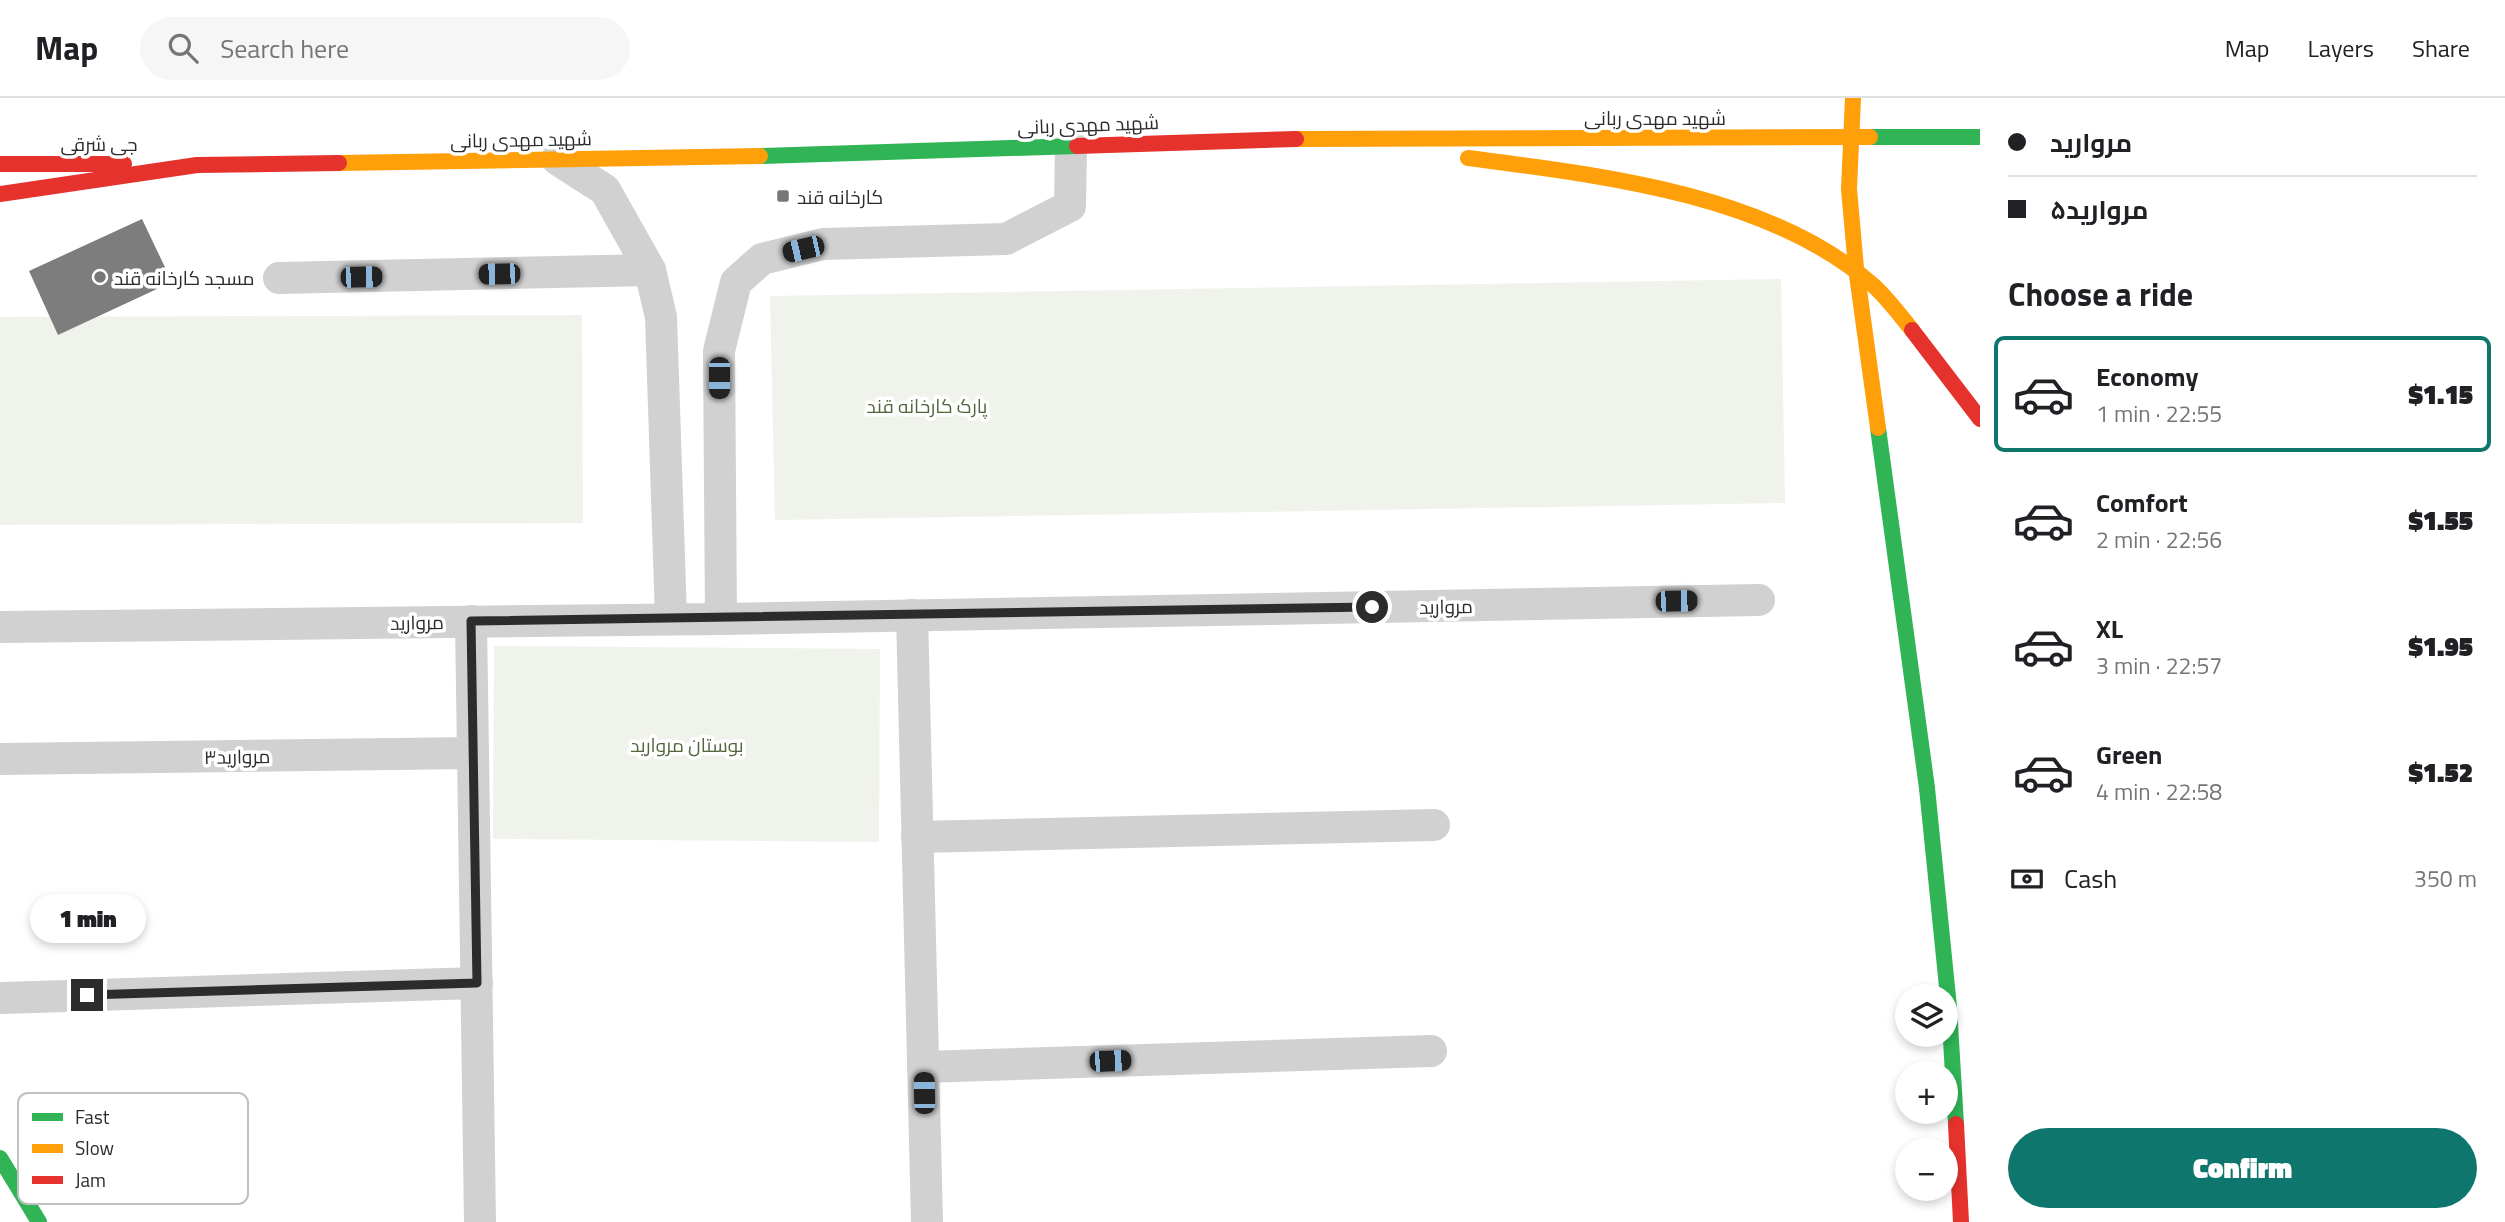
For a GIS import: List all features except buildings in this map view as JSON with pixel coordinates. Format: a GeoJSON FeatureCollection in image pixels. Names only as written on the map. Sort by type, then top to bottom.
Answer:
{"type":"FeatureCollection","features":[{"type":"Feature","properties":{"kind":"main road"},"geometry":{"type":"LineString","coordinates":[[1853,98],[1849,189],[1856,268],[1927,788],[1949,1007],[1961,1222]]}},
{"type":"Feature","properties":{"kind":"main road","name":"شهید مهدی ربانی"},"geometry":{"type":"LineString","coordinates":[[197,165],[784,156],[1324,138],[1980,137]]}},
{"type":"Feature","properties":{"kind":"main road"},"geometry":{"type":"LineString","coordinates":[[1324,138],[1571,172],[1685,192],[1784,228],[1871,284],[1929,348],[1980,419]]}},
{"type":"Feature","properties":{"kind":"main road","name":"جی شرقی"},"geometry":{"type":"LineString","coordinates":[[0,164],[197,165]]}},
{"type":"Feature","properties":{"kind":"main road"},"geometry":{"type":"LineString","coordinates":[[0,194],[197,165]]}},
{"type":"Feature","properties":{"kind":"main road"},"geometry":{"type":"LineString","coordinates":[[0,1158],[18,1188]]}},
{"type":"Feature","properties":{"kind":"main road"},"geometry":{"type":"LineString","coordinates":[[28,1204],[39,1222]]}},
{"type":"Feature","properties":{"kind":"street"},"geometry":{"type":"LineString","coordinates":[[721,619],[719,351],[736,282],[762,259],[823,244],[1006,239],[1070,206],[1071,146]]}},
{"type":"Feature","properties":{"kind":"street"},"geometry":{"type":"LineString","coordinates":[[557,159],[605,190],[650,270],[661,317],[671,618]]}},
{"type":"Feature","properties":{"kind":"street"},"geometry":{"type":"LineString","coordinates":[[279,278],[650,270]]}},
{"type":"Feature","properties":{"kind":"street","name":"مروارید"},"geometry":{"type":"LineString","coordinates":[[0,627],[721,619],[1759,600]]}},
{"type":"Feature","properties":{"kind":"street"},"geometry":{"type":"LineString","coordinates":[[912,615],[927,1222]]}},
{"type":"Feature","properties":{"kind":"street"},"geometry":{"type":"LineString","coordinates":[[471,621],[480,1222]]}},
{"type":"Feature","properties":{"kind":"street","name":"مروارید۳"},"geometry":{"type":"LineString","coordinates":[[0,759],[473,753]]}},
{"type":"Feature","properties":{"kind":"street"},"geometry":{"type":"LineString","coordinates":[[918,837],[1434,825]]}},
{"type":"Feature","properties":{"kind":"street"},"geometry":{"type":"LineString","coordinates":[[3,998],[477,983]]}},
{"type":"Feature","properties":{"kind":"street"},"geometry":{"type":"LineString","coordinates":[[923,1067],[1431,1051]]}},
{"type":"Feature","properties":{"kind":"green space","name":"پارک کارخانه قند"},"geometry":{"type":"Polygon","coordinates":[[[1781,279],[1785,503],[775,520],[770,296],[1781,279]]]}},
{"type":"Feature","properties":{"kind":"green space"},"geometry":{"type":"Polygon","coordinates":[[[582,315],[583,523],[0,525],[0,317],[582,315]]]}},
{"type":"Feature","properties":{"kind":"green space","name":"بوستان مروارید"},"geometry":{"type":"Polygon","coordinates":[[[494,646],[880,649],[879,842],[493,839],[494,646]]]}},
{"type":"Feature","properties":{"kind":"traffic: fast"},"geometry":{"type":"LineString","coordinates":[[1870,137],[1980,137]]}},
{"type":"Feature","properties":{"kind":"traffic: fast"},"geometry":{"type":"LineString","coordinates":[[760,156],[1077,146]]}},
{"type":"Feature","properties":{"kind":"traffic: fast"},"geometry":{"type":"LineString","coordinates":[[1878,428],[1927,788]]}},
{"type":"Feature","properties":{"kind":"traffic: fast"},"geometry":{"type":"LineString","coordinates":[[1927,788],[1952,1061]]}},
{"type":"Feature","properties":{"kind":"traffic: fast"},"geometry":{"type":"LineString","coordinates":[[0,1158],[18,1188]]}},
{"type":"Feature","properties":{"kind":"traffic: fast"},"geometry":{"type":"LineString","coordinates":[[28,1204],[39,1222]]}},
{"type":"Feature","properties":{"kind":"traffic: slow"},"geometry":{"type":"LineString","coordinates":[[1853,98],[1849,189],[1856,268],[1878,428]]}},
{"type":"Feature","properties":{"kind":"traffic: slow"},"geometry":{"type":"LineString","coordinates":[[1296,139],[1870,137]]}},
{"type":"Feature","properties":{"kind":"traffic: slow"},"geometry":{"type":"LineString","coordinates":[[339,163],[760,156]]}},
{"type":"Feature","properties":{"kind":"traffic: slow"},"geometry":{"type":"LineString","coordinates":[[1468,158],[1627,182],[1682,194],[1735,210],[1786,230],[1832,255],[1874,286],[1912,330]]}},
{"type":"Feature","properties":{"kind":"traffic: jam"},"geometry":{"type":"LineString","coordinates":[[1077,146],[1296,139]]}},
{"type":"Feature","properties":{"kind":"traffic: jam"},"geometry":{"type":"LineString","coordinates":[[0,194],[197,165],[339,163]]}},
{"type":"Feature","properties":{"kind":"traffic: jam"},"geometry":{"type":"LineString","coordinates":[[0,164],[124,164]]}},
{"type":"Feature","properties":{"kind":"traffic: jam"},"geometry":{"type":"LineString","coordinates":[[1912,330],[1980,419]]}},
{"type":"Feature","properties":{"kind":"traffic: jam"},"geometry":{"type":"LineString","coordinates":[[1956,1124],[1961,1222]]}},
{"type":"Feature","properties":{"kind":"place","name":"کارخانه قند"},"geometry":{"type":"Point","coordinates":[783,196]}},
{"type":"Feature","properties":{"kind":"place","name":"مسجد کارخانه قند"},"geometry":{"type":"Point","coordinates":[100,277]}},
{"type":"Feature","properties":{"kind":"route"},"geometry":{"type":"LineString","coordinates":[[87,995],[477,983],[471,621],[1372,607]]}}]}
